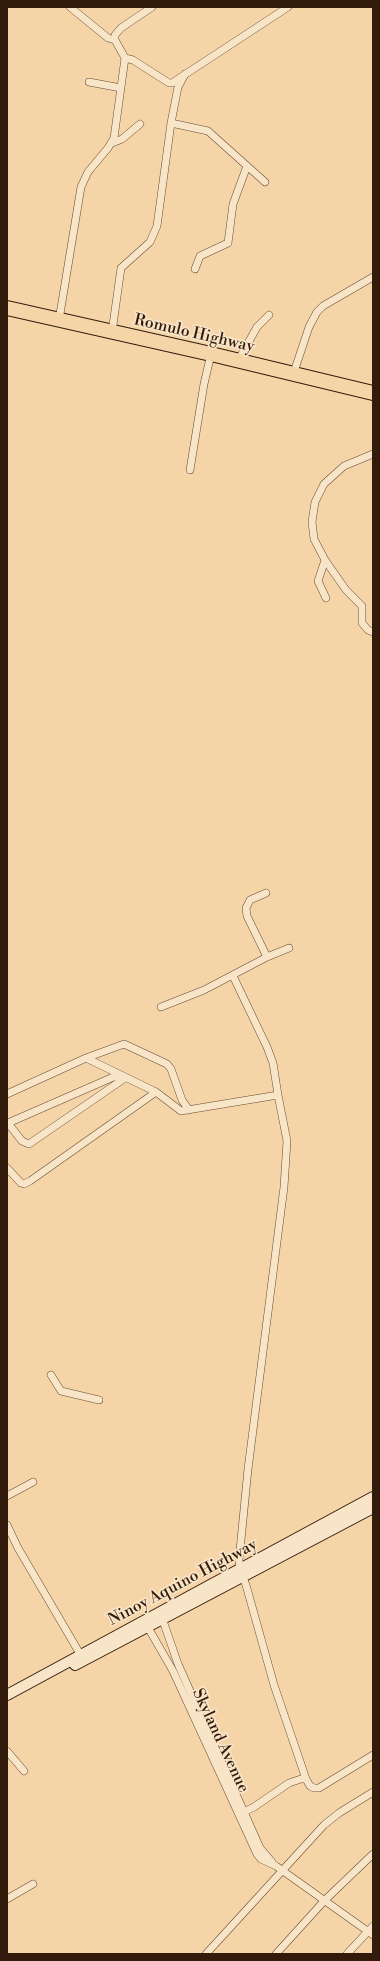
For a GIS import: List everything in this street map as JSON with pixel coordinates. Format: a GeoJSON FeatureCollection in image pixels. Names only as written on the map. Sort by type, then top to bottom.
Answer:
{"type":"FeatureCollection","features":[{"type":"Feature","properties":{"kind":"highway","name":"Romulo Highway"},"geometry":{"type":"LineString","coordinates":[[7,308],[211,354],[293,375],[373,393]]}},
{"type":"Feature","properties":{"kind":"main road","name":"Ninoy Aquino Highway"},"geometry":{"type":"LineString","coordinates":[[7,1695],[223,1583],[373,1497]]}},
{"type":"Feature","properties":{"kind":"main road","name":"Ninoy Aquino Highway"},"geometry":{"type":"LineString","coordinates":[[241,1573],[373,1508]]}},
{"type":"Feature","properties":{"kind":"main road","name":"Ninoy Aquino Highway"},"geometry":{"type":"LineString","coordinates":[[7,1703],[82,1657]]}},
{"type":"Feature","properties":{"kind":"street"},"geometry":{"type":"LineString","coordinates":[[70,7],[108,38],[115,40]]}},
{"type":"Feature","properties":{"kind":"street"},"geometry":{"type":"LineString","coordinates":[[59,320],[81,187],[88,172],[112,143],[115,131],[125,58],[115,40],[115,35],[121,28],[152,7]]}},
{"type":"Feature","properties":{"kind":"street"},"geometry":{"type":"LineString","coordinates":[[125,58],[133,60],[169,83],[174,82],[288,7]]}},
{"type":"Feature","properties":{"kind":"street"},"geometry":{"type":"LineString","coordinates":[[112,332],[121,268],[150,242],[157,226],[171,123],[178,87],[185,74]]}},
{"type":"Feature","properties":{"kind":"street"},"geometry":{"type":"LineString","coordinates":[[89,82],[121,88]]}},
{"type":"Feature","properties":{"kind":"street"},"geometry":{"type":"LineString","coordinates":[[171,123],[208,131],[265,182]]}},
{"type":"Feature","properties":{"kind":"street"},"geometry":{"type":"LineString","coordinates":[[112,143],[122,139],[140,124]]}},
{"type":"Feature","properties":{"kind":"street"},"geometry":{"type":"LineString","coordinates":[[195,269],[200,256],[228,243],[233,204],[247,166]]}},
{"type":"Feature","properties":{"kind":"street"},"geometry":{"type":"LineString","coordinates":[[293,375],[309,327],[317,312],[323,306],[373,277]]}},
{"type":"Feature","properties":{"kind":"street"},"geometry":{"type":"LineString","coordinates":[[238,361],[257,326],[269,315]]}},
{"type":"Feature","properties":{"kind":"street"},"geometry":{"type":"LineString","coordinates":[[190,470],[204,384],[211,354]]}},
{"type":"Feature","properties":{"kind":"street"},"geometry":{"type":"LineString","coordinates":[[373,454],[344,466],[324,484],[315,502],[312,522],[314,539],[325,560],[346,590],[362,606],[362,623],[368,630],[373,632]]}},
{"type":"Feature","properties":{"kind":"street"},"geometry":{"type":"LineString","coordinates":[[325,560],[318,581],[326,598]]}},
{"type":"Feature","properties":{"kind":"street"},"geometry":{"type":"LineString","coordinates":[[266,893],[250,900],[246,908],[247,916],[267,957]]}},
{"type":"Feature","properties":{"kind":"street"},"geometry":{"type":"LineString","coordinates":[[161,1007],[233,976],[267,957],[290,948]]}},
{"type":"Feature","properties":{"kind":"street"},"geometry":{"type":"LineString","coordinates":[[233,976],[267,1047],[272,1063],[287,1141],[284,1186],[239,1553],[241,1573],[274,1685],[306,1779],[310,1786],[319,1788],[373,1755]]}},
{"type":"Feature","properties":{"kind":"street"},"geometry":{"type":"LineString","coordinates":[[7,1094],[119,1044],[126,1044],[169,1066],[179,1094],[189,1110]]}},
{"type":"Feature","properties":{"kind":"street"},"geometry":{"type":"LineString","coordinates":[[86,1058],[156,1092],[178,1110],[189,1110],[278,1095]]}},
{"type":"Feature","properties":{"kind":"street"},"geometry":{"type":"LineString","coordinates":[[122,1076],[30,1144],[22,1141],[7,1123],[122,1076]]}},
{"type":"Feature","properties":{"kind":"street"},"geometry":{"type":"LineString","coordinates":[[7,1168],[20,1183],[24,1184],[30,1182],[156,1092]]}},
{"type":"Feature","properties":{"kind":"street"},"geometry":{"type":"LineString","coordinates":[[165,1098],[179,1094]]}},
{"type":"Feature","properties":{"kind":"street"},"geometry":{"type":"LineString","coordinates":[[51,1375],[61,1391],[99,1400]]}},
{"type":"Feature","properties":{"kind":"street"},"geometry":{"type":"LineString","coordinates":[[7,1496],[33,1482]]}},
{"type":"Feature","properties":{"kind":"street"},"geometry":{"type":"LineString","coordinates":[[7,1525],[18,1548],[82,1657]]}},
{"type":"Feature","properties":{"kind":"street","name":"Skyland Avenue"},"geometry":{"type":"LineString","coordinates":[[161,1616],[178,1664],[260,1848],[276,1866]]}},
{"type":"Feature","properties":{"kind":"street","name":"Skyland Avenue"},"geometry":{"type":"LineString","coordinates":[[146,1624],[173,1671],[257,1854],[261,1859],[276,1866],[371,1931]]}},
{"type":"Feature","properties":{"kind":"street"},"geometry":{"type":"LineString","coordinates":[[7,1751],[24,1771]]}},
{"type":"Feature","properties":{"kind":"street"},"geometry":{"type":"LineString","coordinates":[[244,1812],[254,1807],[289,1783],[306,1779]]}},
{"type":"Feature","properties":{"kind":"street"},"geometry":{"type":"LineString","coordinates":[[206,1954],[332,1818],[373,1792]]}},
{"type":"Feature","properties":{"kind":"street"},"geometry":{"type":"LineString","coordinates":[[276,1954],[325,1900],[373,1854]]}},
{"type":"Feature","properties":{"kind":"street"},"geometry":{"type":"LineString","coordinates":[[7,1899],[32,1884]]}},
{"type":"Feature","properties":{"kind":"street"},"geometry":{"type":"LineString","coordinates":[[347,1954],[371,1931]]}}]}
